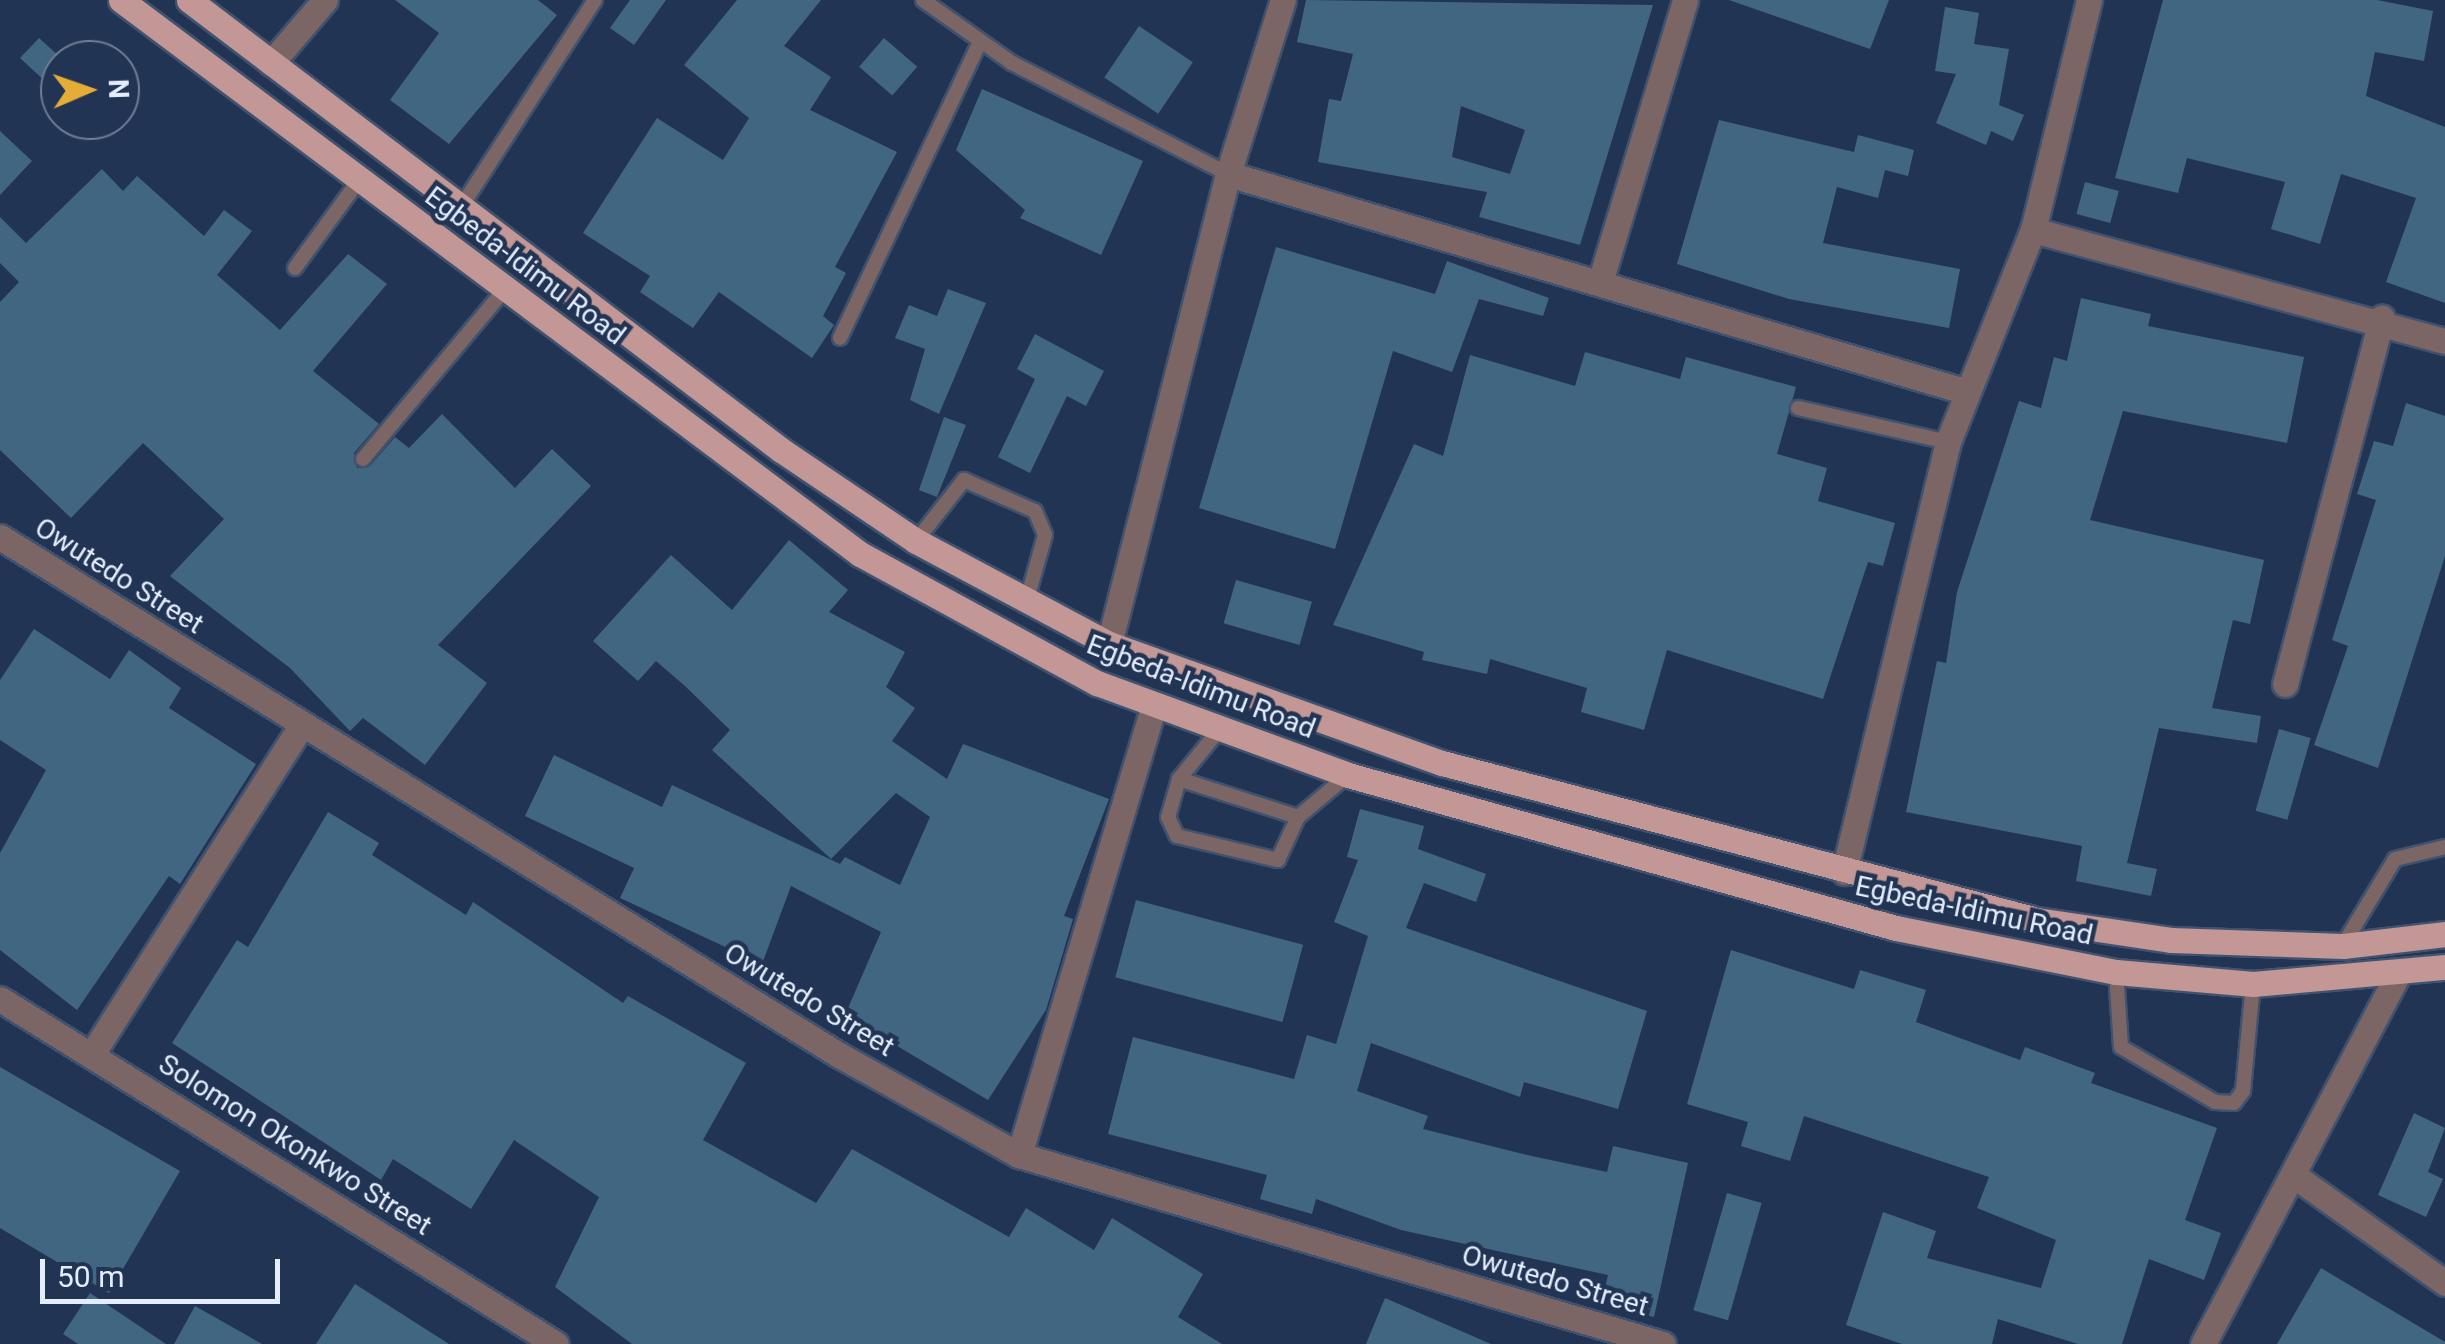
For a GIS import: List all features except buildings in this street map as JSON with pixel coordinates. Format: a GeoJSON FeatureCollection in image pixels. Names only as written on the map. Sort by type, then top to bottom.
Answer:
{"type":"FeatureCollection","features":[{"type":"Feature","properties":{"kind":"main road","name":"Egbeda-Idimu Road"},"geometry":{"type":"LineString","coordinates":[[121,0],[860,554],[961,616],[1154,705],[1348,775],[1896,928],[2116,972],[2253,984],[2398,976],[2445,968]]}},
{"type":"Feature","properties":{"kind":"main road","name":"Egbeda-Idimu Road"},"geometry":{"type":"LineString","coordinates":[[189,0],[464,204],[781,450],[916,541],[1025,604],[1109,644],[1442,764],[2038,920],[2172,940],[2343,946],[2445,934]]}},
{"type":"Feature","properties":{"kind":"street"},"geometry":{"type":"LineString","coordinates":[[271,64],[325,0]]}},
{"type":"Feature","properties":{"kind":"street"},"geometry":{"type":"LineString","coordinates":[[1109,644],[1228,174],[1283,0]]}},
{"type":"Feature","properties":{"kind":"street"},"geometry":{"type":"LineString","coordinates":[[1601,279],[1685,0]]}},
{"type":"Feature","properties":{"kind":"street"},"geometry":{"type":"LineString","coordinates":[[1844,872],[1948,442],[1964,391],[2034,230],[2089,0]]}},
{"type":"Feature","properties":{"kind":"street"},"geometry":{"type":"LineString","coordinates":[[1228,174],[1601,279],[1964,391]]}},
{"type":"Feature","properties":{"kind":"street"},"geometry":{"type":"LineString","coordinates":[[2034,230],[2382,318],[2445,341]]}},
{"type":"Feature","properties":{"kind":"street"},"geometry":{"type":"LineString","coordinates":[[2285,684],[2382,318]]}},
{"type":"Feature","properties":{"kind":"street","name":"Owutedo Street"},"geometry":{"type":"LineString","coordinates":[[0,537],[839,1055],[1019,1155],[1663,1344]]}},
{"type":"Feature","properties":{"kind":"street"},"geometry":{"type":"LineString","coordinates":[[1019,1155],[1154,705]]}},
{"type":"Feature","properties":{"kind":"street"},"geometry":{"type":"LineString","coordinates":[[92,1054],[302,724]]}},
{"type":"Feature","properties":{"kind":"street"},"geometry":{"type":"LineString","coordinates":[[2203,1344],[2296,1177],[2398,976]]}},
{"type":"Feature","properties":{"kind":"street","name":"Solomon Okonkwo Street"},"geometry":{"type":"LineString","coordinates":[[0,999],[556,1344]]}},
{"type":"Feature","properties":{"kind":"street"},"geometry":{"type":"LineString","coordinates":[[2296,1177],[2445,1283]]}},
{"type":"Feature","properties":{"kind":"lane"},"geometry":{"type":"LineString","coordinates":[[464,204],[596,0]]}},
{"type":"Feature","properties":{"kind":"lane"},"geometry":{"type":"LineString","coordinates":[[922,0],[980,42],[1228,174]]}},
{"type":"Feature","properties":{"kind":"lane"},"geometry":{"type":"LineString","coordinates":[[840,338],[980,42]]}},
{"type":"Feature","properties":{"kind":"lane"},"geometry":{"type":"LineString","coordinates":[[296,268],[360,179]]}},
{"type":"Feature","properties":{"kind":"lane"},"geometry":{"type":"LineString","coordinates":[[364,459],[506,288]]}},
{"type":"Feature","properties":{"kind":"lane"},"geometry":{"type":"LineString","coordinates":[[1798,408],[1948,442]]}},
{"type":"Feature","properties":{"kind":"lane"},"geometry":{"type":"LineString","coordinates":[[916,541],[964,480],[1035,510],[1044,534],[1025,604]]}},
{"type":"Feature","properties":{"kind":"lane"},"geometry":{"type":"LineString","coordinates":[[1219,730],[1180,779],[1168,818],[1177,836],[1268,862],[1284,852],[1298,817],[1348,775]]}},
{"type":"Feature","properties":{"kind":"lane"},"geometry":{"type":"LineString","coordinates":[[1180,779],[1298,817]]}},
{"type":"Feature","properties":{"kind":"lane"},"geometry":{"type":"LineString","coordinates":[[2343,946],[2396,858],[2445,847]]}},
{"type":"Feature","properties":{"kind":"lane"},"geometry":{"type":"LineString","coordinates":[[2116,972],[2121,1048],[2214,1102],[2234,1103],[2243,1091],[2253,984]]}}]}
